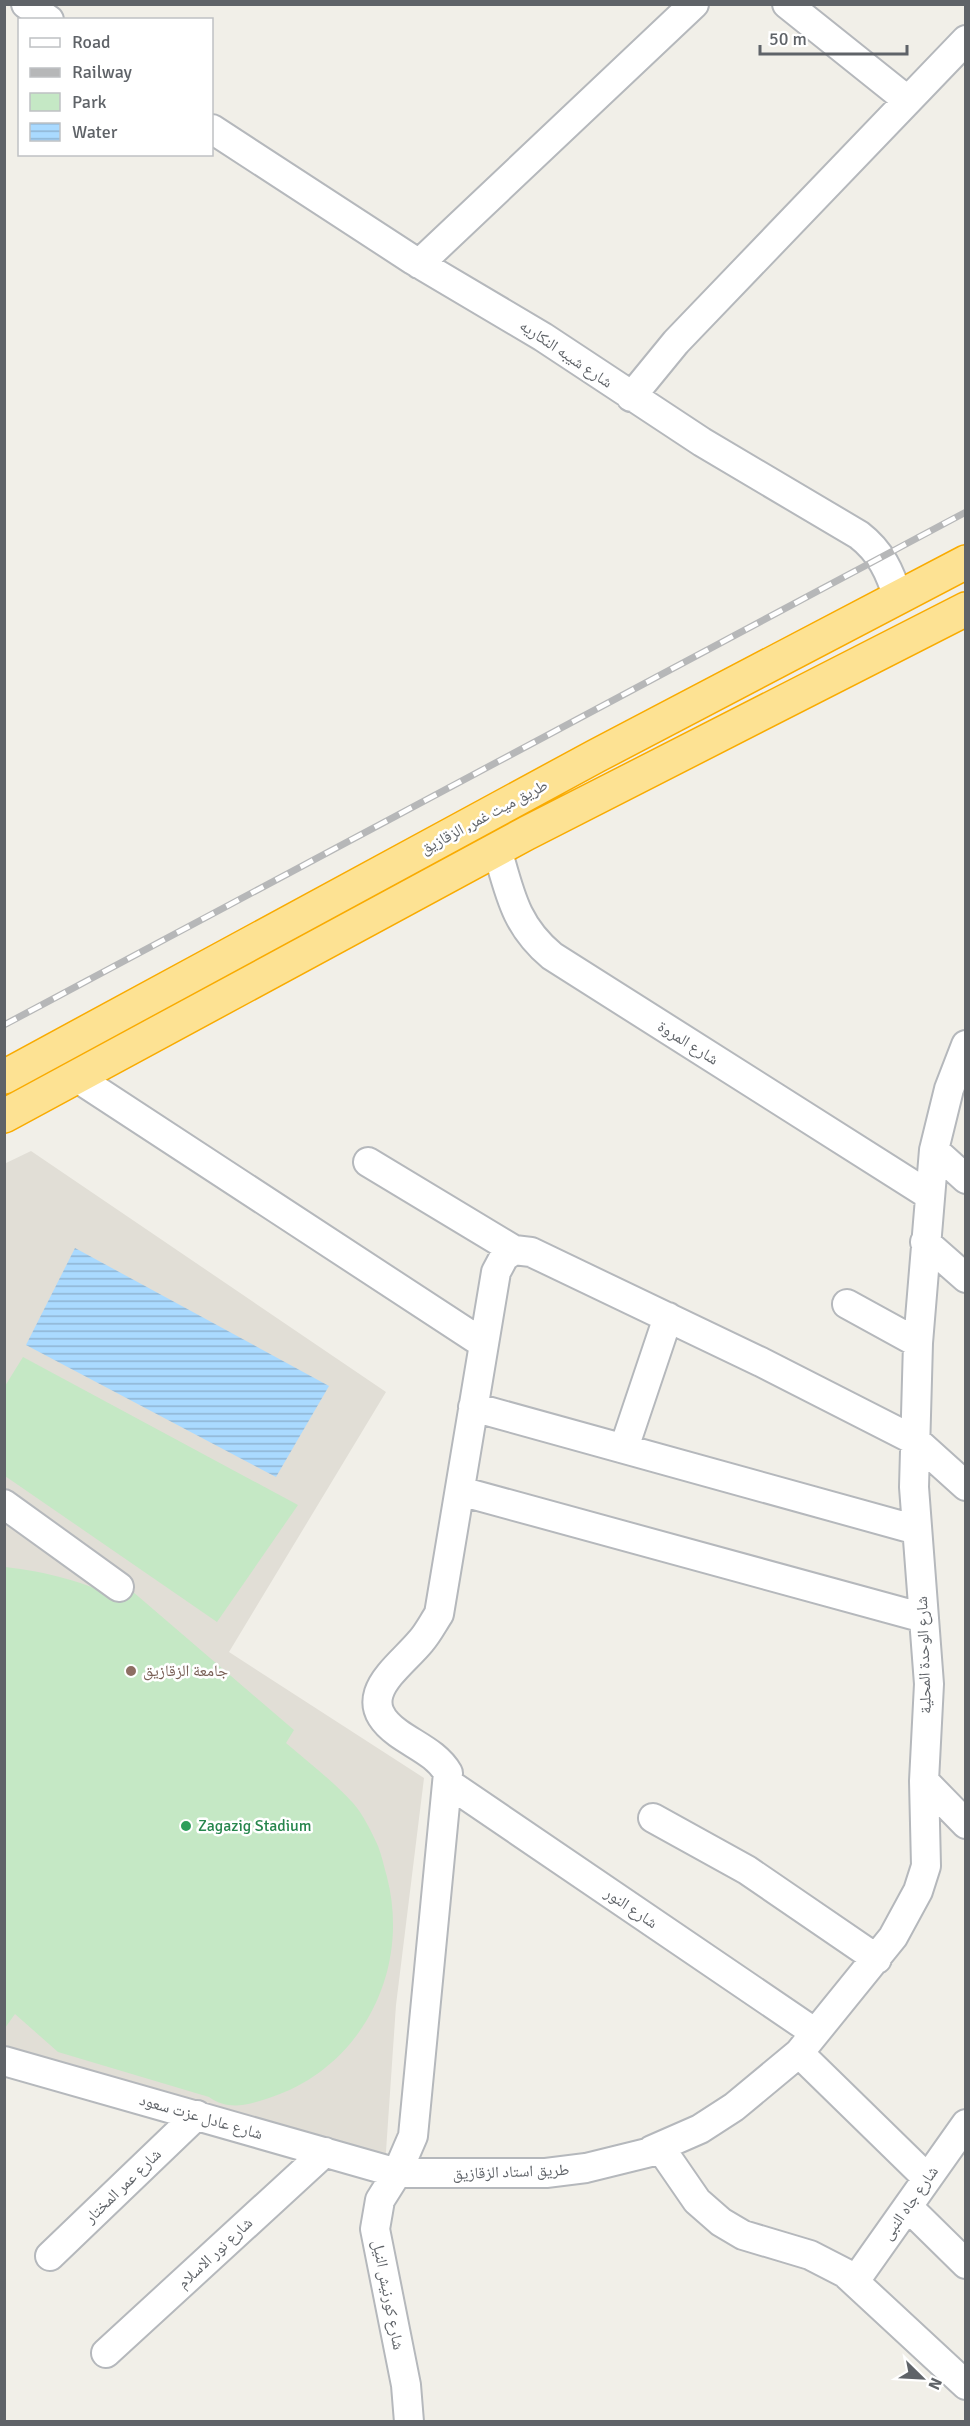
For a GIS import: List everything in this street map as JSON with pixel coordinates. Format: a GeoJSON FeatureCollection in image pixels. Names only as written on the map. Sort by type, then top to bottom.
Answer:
{"type":"FeatureCollection","features":[{"type":"Feature","properties":{"kind":"highway","name":"طريق ميت غمر, الزقازيق"},"geometry":{"type":"LineString","coordinates":[[4,1077],[606,751],[966,562]]}},
{"type":"Feature","properties":{"kind":"highway"},"geometry":{"type":"LineString","coordinates":[[4,1116],[497,849],[966,609]]}},
{"type":"Feature","properties":{"kind":"street"},"geometry":{"type":"LineString","coordinates":[[26,4],[46,18]]}},
{"type":"Feature","properties":{"kind":"street"},"geometry":{"type":"LineString","coordinates":[[420,264],[694,4]]}},
{"type":"Feature","properties":{"kind":"street"},"geometry":{"type":"LineString","coordinates":[[787,4],[907,100]]}},
{"type":"Feature","properties":{"kind":"street"},"geometry":{"type":"LineString","coordinates":[[631,397],[676,342],[966,40]]}},
{"type":"Feature","properties":{"kind":"street","name":"شارع شيبه النكاريه"},"geometry":{"type":"LineString","coordinates":[[213,130],[420,264],[543,337],[631,397],[874,546],[892,579],[898,598]]}},
{"type":"Feature","properties":{"kind":"street","name":"شارع المروة"},"geometry":{"type":"LineString","coordinates":[[497,849],[516,912],[531,936],[552,956],[929,1195]]}},
{"type":"Feature","properties":{"kind":"street","name":"شارع الوحدة المحلية"},"geometry":{"type":"LineString","coordinates":[[652,2150],[700,2128],[734,2108],[806,2043],[877,1959],[906,1915],[926,1866],[924,1781],[929,1684],[917,1530],[918,1343],[934,1150],[957,1097],[966,1045]]}},
{"type":"Feature","properties":{"kind":"street"},"geometry":{"type":"LineString","coordinates":[[76,1077],[484,1344]]}},
{"type":"Feature","properties":{"kind":"street"},"geometry":{"type":"LineString","coordinates":[[934,1150],[966,1179]]}},
{"type":"Feature","properties":{"kind":"street"},"geometry":{"type":"LineString","coordinates":[[368,1162],[514,1250],[531,1252],[668,1317],[916,1441],[966,1486]]}},
{"type":"Feature","properties":{"kind":"street"},"geometry":{"type":"LineString","coordinates":[[925,1242],[966,1278]]}},
{"type":"Feature","properties":{"kind":"street"},"geometry":{"type":"LineString","coordinates":[[448,1783],[448,1773],[440,1760],[388,1724],[380,1713],[378,1692],[389,1673],[421,1641],[439,1614],[496,1272],[504,1257],[514,1250]]}},
{"type":"Feature","properties":{"kind":"street"},"geometry":{"type":"LineString","coordinates":[[847,1304],[918,1343]]}},
{"type":"Feature","properties":{"kind":"street"},"geometry":{"type":"LineString","coordinates":[[624,1448],[668,1317]]}},
{"type":"Feature","properties":{"kind":"street"},"geometry":{"type":"LineString","coordinates":[[473,1407],[917,1530]]}},
{"type":"Feature","properties":{"kind":"street"},"geometry":{"type":"LineString","coordinates":[[460,1491],[924,1618]]}},
{"type":"Feature","properties":{"kind":"street"},"geometry":{"type":"LineString","coordinates":[[4,1504],[120,1587]]}},
{"type":"Feature","properties":{"kind":"street"},"geometry":{"type":"LineString","coordinates":[[924,1781],[966,1824]]}},
{"type":"Feature","properties":{"kind":"street","name":"شارع النور"},"geometry":{"type":"LineString","coordinates":[[448,1783],[806,2043],[927,2178]]}},
{"type":"Feature","properties":{"kind":"street","name":"شارع كورنيش النيل"},"geometry":{"type":"LineString","coordinates":[[409,2421],[406,2385],[375,2229],[380,2200],[397,2173],[412,2136],[448,1783]]}},
{"type":"Feature","properties":{"kind":"street"},"geometry":{"type":"LineString","coordinates":[[653,1818],[738,1865],[877,1959]]}},
{"type":"Feature","properties":{"kind":"street","name":"شارع عادل عزت سعود"},"geometry":{"type":"LineString","coordinates":[[4,2061],[397,2173]]}},
{"type":"Feature","properties":{"kind":"street","name":"شارع عمر المختار"},"geometry":{"type":"LineString","coordinates":[[50,2256],[197,2115]]}},
{"type":"Feature","properties":{"kind":"street","name":"شارع جاه النبى"},"geometry":{"type":"LineString","coordinates":[[855,2281],[927,2178],[962,2139]]}},
{"type":"Feature","properties":{"kind":"street"},"geometry":{"type":"LineString","coordinates":[[652,2150],[666,2156],[697,2201],[721,2222],[743,2235],[810,2255],[835,2267],[855,2281],[966,2385]]}},
{"type":"Feature","properties":{"kind":"street","name":"طريق استاد الزقازيق"},"geometry":{"type":"LineString","coordinates":[[397,2173],[546,2173],[586,2168],[652,2150]]}},
{"type":"Feature","properties":{"kind":"street","name":"شارع نور الاسلام"},"geometry":{"type":"LineString","coordinates":[[106,2353],[325,2152]]}},
{"type":"Feature","properties":{"kind":"street"},"geometry":{"type":"LineString","coordinates":[[908,2207],[966,2264]]}},
{"type":"Feature","properties":{"kind":"shaded area","name":"جامعة الزقازيق"},"geometry":{"type":"Polygon","coordinates":[[[31,1151],[386,1392],[229,1652],[424,1778],[396,2005],[385,2166],[5,2050],[4,1164],[31,1151]]]}},
{"type":"Feature","properties":{"kind":"green space"},"geometry":{"type":"Polygon","coordinates":[[[23,1357],[298,1505],[217,1622],[5,1476],[5,1386],[23,1357]]]}},
{"type":"Feature","properties":{"kind":"green space","name":"Zagazig Stadium"},"geometry":{"type":"Polygon","coordinates":[[[5,1567],[65,1578],[123,1601],[132,1591],[294,1730],[286,1743],[337,1787],[364,1818],[381,1854],[393,1912],[392,1947],[385,1980],[372,2011],[354,2039],[330,2064],[302,2084],[253,2103],[224,2104],[209,2097],[58,2052],[15,2014],[5,2028],[5,1567]]]}},
{"type":"Feature","properties":{"kind":"water"},"geometry":{"type":"Polygon","coordinates":[[[75,1248],[329,1386],[276,1477],[26,1345],[75,1248]]]}},
{"type":"Feature","properties":{"kind":"railway"},"geometry":{"type":"LineString","coordinates":[[4,1025],[966,512]]}},
{"type":"Feature","properties":{"kind":"place","name":"جامعة الزقازيق"},"geometry":{"type":"Point","coordinates":[131,1671]}},
{"type":"Feature","properties":{"kind":"place","name":"Zagazig Stadium"},"geometry":{"type":"Point","coordinates":[186,1826]}}]}
